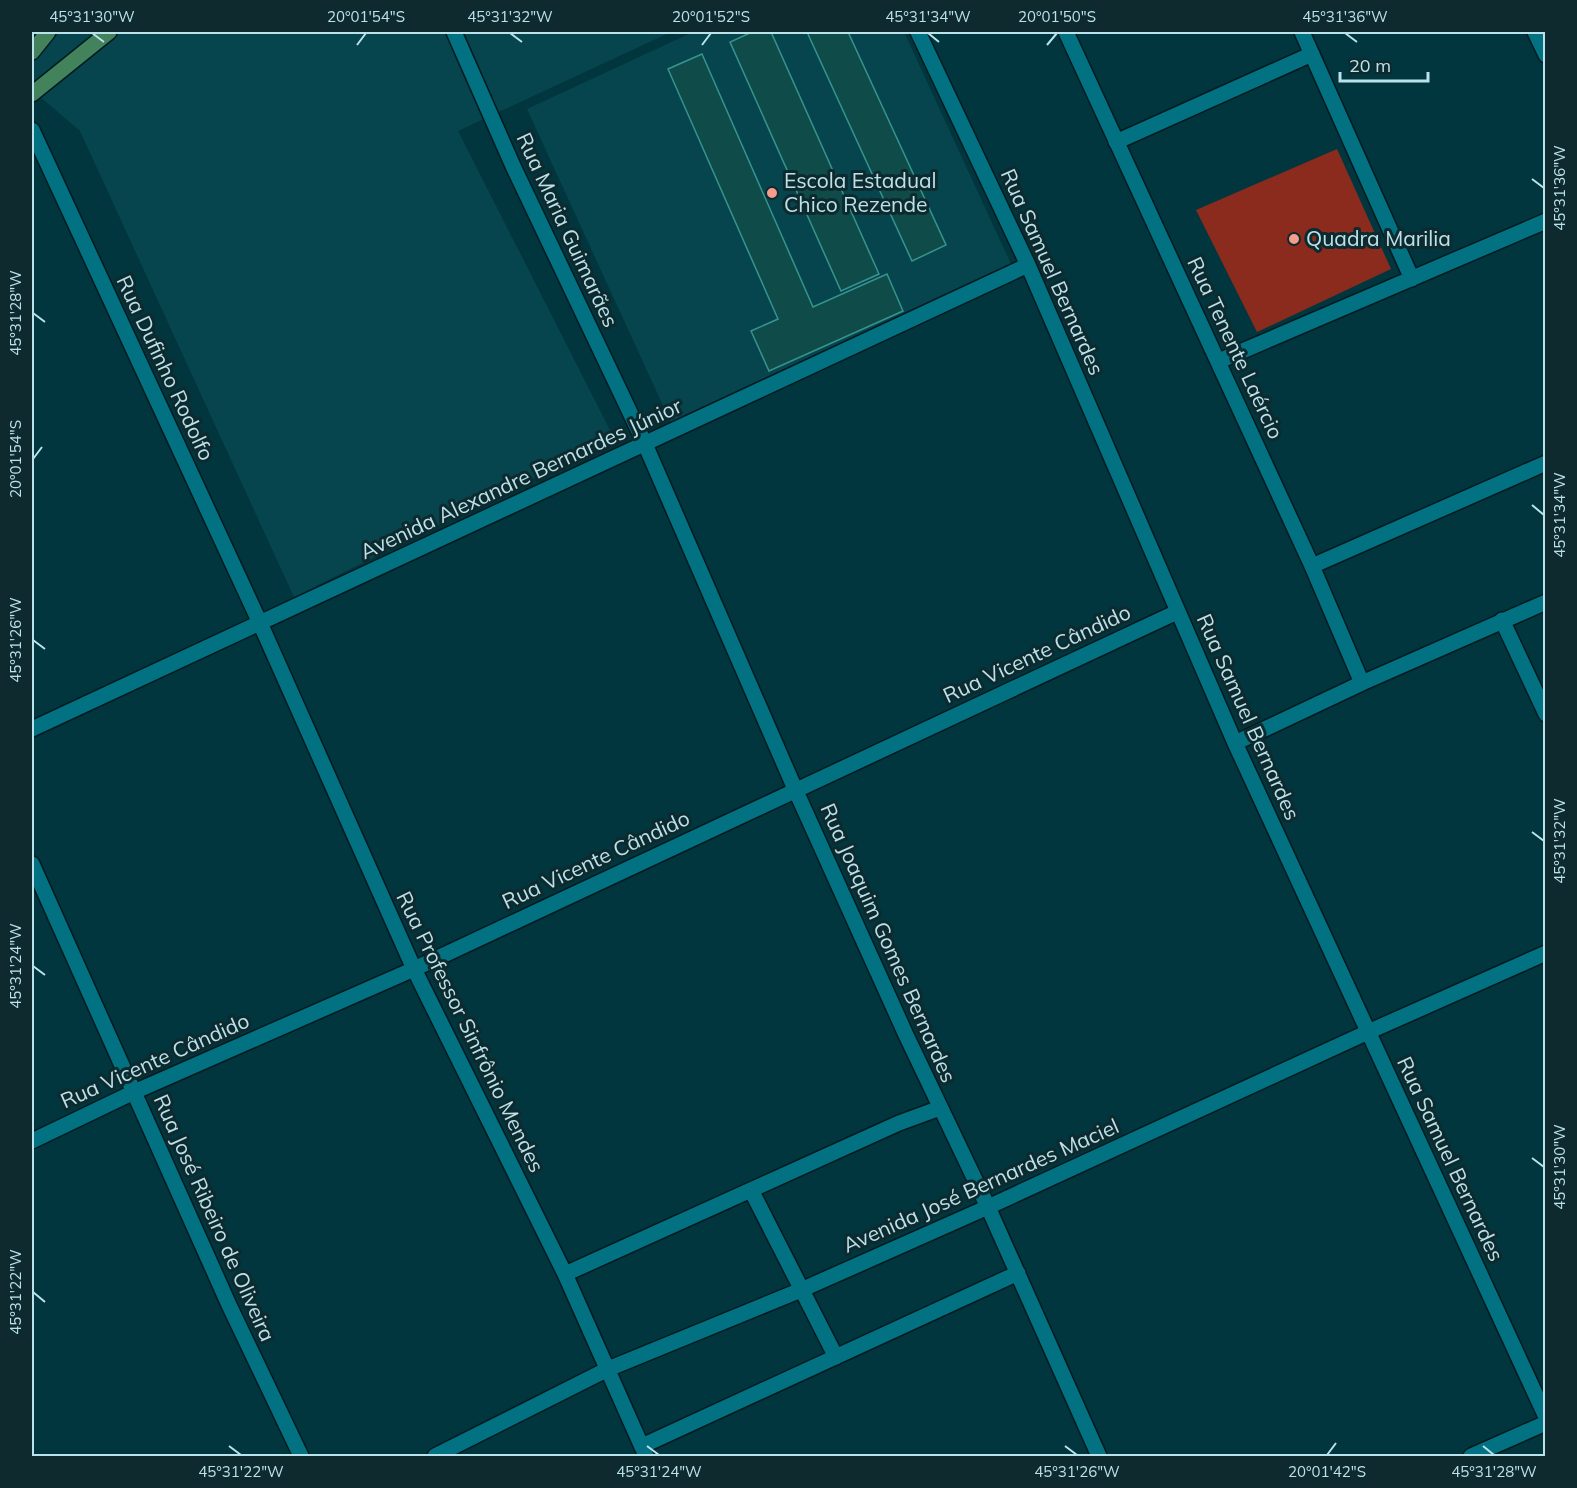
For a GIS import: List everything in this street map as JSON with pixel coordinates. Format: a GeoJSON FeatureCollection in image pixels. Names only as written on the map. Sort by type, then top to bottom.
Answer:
{"type":"FeatureCollection","features":[{"type":"Feature","properties":{"kind":"main road"},"geometry":{"type":"LineString","coordinates":[[32,52],[48,32]]}},
{"type":"Feature","properties":{"kind":"main road"},"geometry":{"type":"LineString","coordinates":[[32,94],[109,32]]}},
{"type":"Feature","properties":{"kind":"street","name":"Rua Maria Guimarães"},"geometry":{"type":"LineString","coordinates":[[454,32],[513,166],[645,444]]}},
{"type":"Feature","properties":{"kind":"street","name":"Rua Samuel Bernardes"},"geometry":{"type":"LineString","coordinates":[[918,32],[1028,265],[1235,743],[1545,1417]]}},
{"type":"Feature","properties":{"kind":"street","name":"Rua Tenente Laércio"},"geometry":{"type":"LineString","coordinates":[[1066,32],[1219,361],[1362,683]]}},
{"type":"Feature","properties":{"kind":"street"},"geometry":{"type":"LineString","coordinates":[[1302,32],[1412,279]]}},
{"type":"Feature","properties":{"kind":"street"},"geometry":{"type":"LineString","coordinates":[[1535,32],[1545,55]]}},
{"type":"Feature","properties":{"kind":"street"},"geometry":{"type":"LineString","coordinates":[[1116,142],[1312,54]]}},
{"type":"Feature","properties":{"kind":"street","name":"Rua Dufinho Rodolfo"},"geometry":{"type":"LineString","coordinates":[[32,130],[260,623]]}},
{"type":"Feature","properties":{"kind":"street"},"geometry":{"type":"LineString","coordinates":[[1219,361],[1545,221]]}},
{"type":"Feature","properties":{"kind":"street","name":"Avenida Alexandre Bernardes Júnior"},"geometry":{"type":"LineString","coordinates":[[32,729],[1028,265]]}},
{"type":"Feature","properties":{"kind":"street","name":"Rua Joaquim Gomes Bernardes"},"geometry":{"type":"LineString","coordinates":[[645,444],[795,789],[940,1108],[988,1207],[1099,1456]]}},
{"type":"Feature","properties":{"kind":"street"},"geometry":{"type":"LineString","coordinates":[[1312,566],[1545,463]]}},
{"type":"Feature","properties":{"kind":"street"},"geometry":{"type":"LineString","coordinates":[[1235,743],[1362,683],[1545,602]]}},
{"type":"Feature","properties":{"kind":"street","name":"Rua Vicente Cândido"},"geometry":{"type":"LineString","coordinates":[[32,1141],[134,1092],[414,969],[1177,612]]}},
{"type":"Feature","properties":{"kind":"street"},"geometry":{"type":"LineString","coordinates":[[1502,620],[1545,714]]}},
{"type":"Feature","properties":{"kind":"street","name":"Rua Professor Sinfrônio Mendes"},"geometry":{"type":"LineString","coordinates":[[260,623],[414,969],[565,1274],[644,1451]]}},
{"type":"Feature","properties":{"kind":"street","name":"Rua José Ribeiro de Oliveira"},"geometry":{"type":"LineString","coordinates":[[32,864],[229,1305],[301,1456]]}},
{"type":"Feature","properties":{"kind":"street","name":"Avenida José Bernardes Maciel"},"geometry":{"type":"LineString","coordinates":[[435,1456],[608,1370],[801,1290],[988,1207],[1545,953]]}},
{"type":"Feature","properties":{"kind":"street"},"geometry":{"type":"LineString","coordinates":[[565,1274],[899,1123],[940,1108]]}},
{"type":"Feature","properties":{"kind":"street"},"geometry":{"type":"LineString","coordinates":[[751,1190],[836,1357]]}},
{"type":"Feature","properties":{"kind":"street"},"geometry":{"type":"LineString","coordinates":[[644,1451],[836,1357],[1018,1273]]}},
{"type":"Feature","properties":{"kind":"street"},"geometry":{"type":"LineString","coordinates":[[1471,1456],[1545,1423]]}},
{"type":"Feature","properties":{"kind":"shaded area"},"geometry":{"type":"Polygon","coordinates":[[[32,32],[671,32],[458,131],[614,438],[294,597],[80,131],[32,90],[32,32]]]}},
{"type":"Feature","properties":{"kind":"shaded area","name":"Escola Estadual Chico Rezende"},"geometry":{"type":"Polygon","coordinates":[[[693,32],[904,32],[1017,277],[677,436],[527,109],[693,32]]]}},
{"type":"Feature","properties":{"kind":"shaded area","name":"Quadra Marilia"},"geometry":{"type":"Polygon","coordinates":[[[1337,149],[1391,269],[1257,332],[1196,210],[1337,149]]]}},
{"type":"Feature","properties":{"kind":"building"},"geometry":{"type":"Polygon","coordinates":[[[752,32],[771,32],[879,274],[841,291],[730,42],[752,32]]]}},
{"type":"Feature","properties":{"kind":"building"},"geometry":{"type":"Polygon","coordinates":[[[807,32],[848,32],[946,245],[912,261],[807,32]]]}},
{"type":"Feature","properties":{"kind":"building"},"geometry":{"type":"Polygon","coordinates":[[[702,54],[813,307],[887,274],[903,311],[769,371],[751,331],[778,319],[668,69],[702,54]]]}},
{"type":"Feature","properties":{"kind":"place","name":"Escola Estadual Chico Rezende"},"geometry":{"type":"Point","coordinates":[772,193]}},
{"type":"Feature","properties":{"kind":"place","name":"Quadra Marilia"},"geometry":{"type":"Point","coordinates":[1294,239]}}]}
